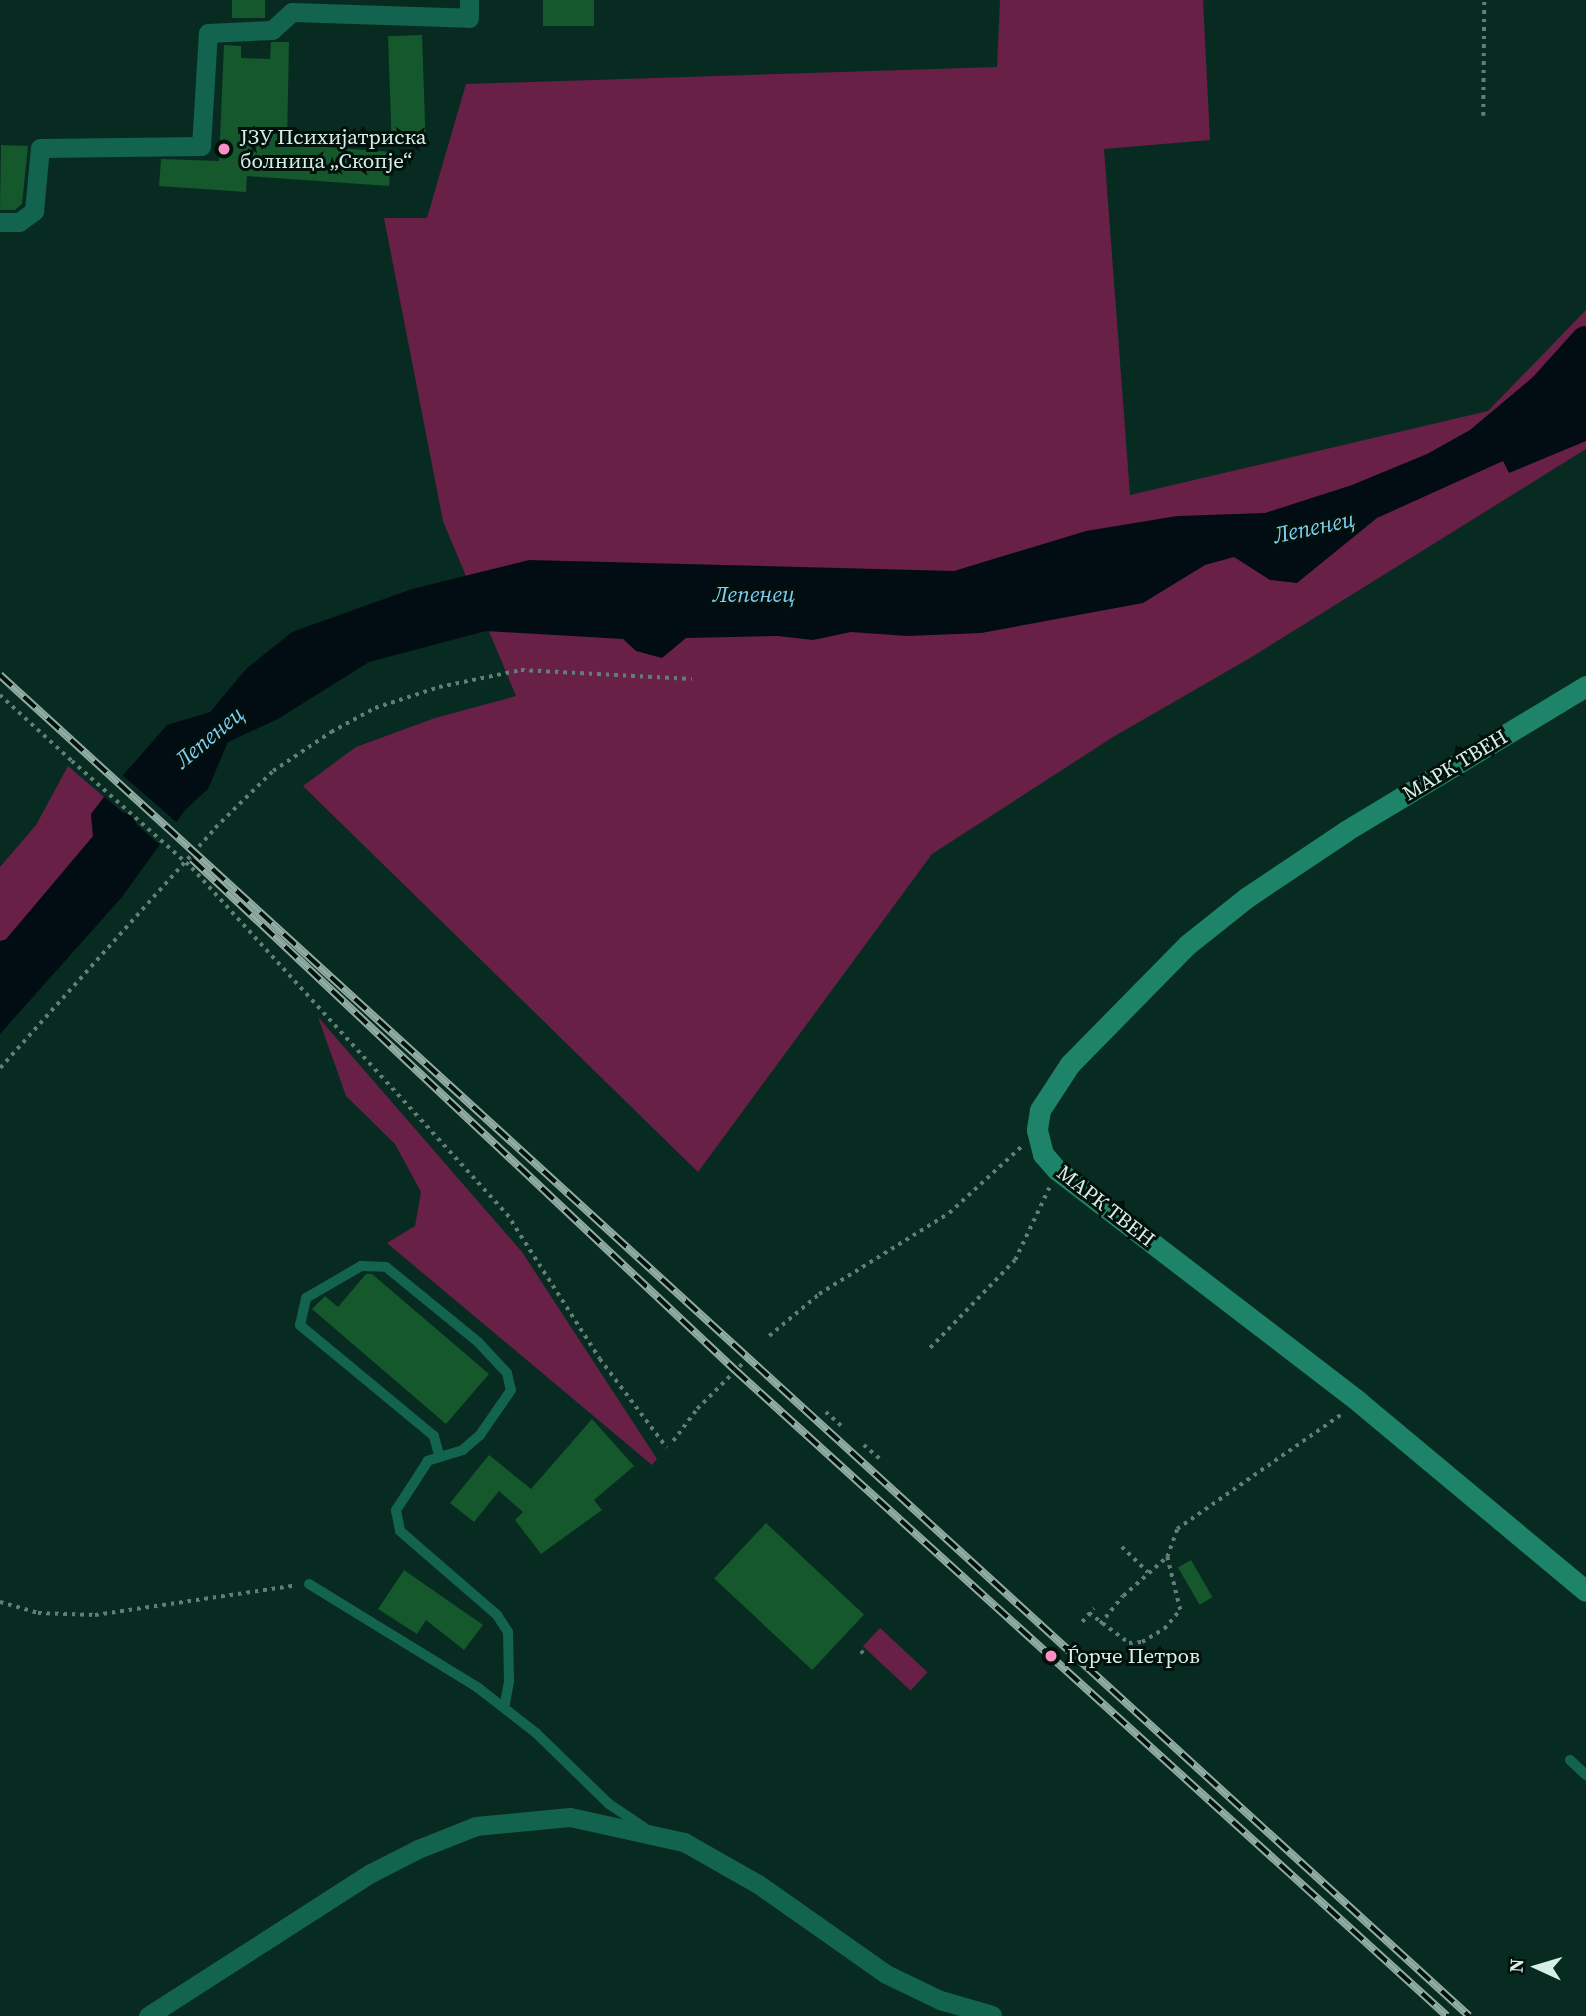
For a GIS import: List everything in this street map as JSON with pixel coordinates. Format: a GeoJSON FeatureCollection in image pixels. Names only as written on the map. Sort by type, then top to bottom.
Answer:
{"type":"FeatureCollection","features":[{"type":"Feature","properties":{"kind":"street"},"geometry":{"type":"LineString","coordinates":[[0,222],[19,222],[34,211],[40,148],[201,146],[208,33],[272,30],[292,12],[469,18],[469,0]]}},
{"type":"Feature","properties":{"kind":"street","name":"МАРК ТВЕН"},"geometry":{"type":"LineString","coordinates":[[1586,686],[1346,831],[1246,898],[1187,945],[1070,1064],[1040,1110],[1037,1130],[1043,1154],[1057,1170],[1359,1402],[1586,1591]]}},
{"type":"Feature","properties":{"kind":"street"},"geometry":{"type":"LineString","coordinates":[[148,2016],[371,1872],[476,1826],[569,1817],[652,1832],[724,1863],[904,1984],[992,2016]]}},
{"type":"Feature","properties":{"kind":"lane"},"geometry":{"type":"LineString","coordinates":[[439,1455],[434,1436],[300,1325],[306,1298],[361,1266],[387,1267],[478,1342],[507,1373],[511,1390],[480,1435],[463,1450],[439,1455],[428,1461],[400,1499],[396,1523],[497,1615],[508,1632],[509,1681],[504,1708]]}},
{"type":"Feature","properties":{"kind":"lane"},"geometry":{"type":"LineString","coordinates":[[309,1584],[407,1641],[504,1708],[609,1804],[652,1832]]}},
{"type":"Feature","properties":{"kind":"lane"},"geometry":{"type":"LineString","coordinates":[[1570,1760],[1586,1774]]}},
{"type":"Feature","properties":{"kind":"path"},"geometry":{"type":"LineString","coordinates":[[1483,116],[1484,0]]}},
{"type":"Feature","properties":{"kind":"path"},"geometry":{"type":"LineString","coordinates":[[0,1068],[215,828],[273,771],[342,726],[375,708],[439,687],[521,670],[692,679]]}},
{"type":"Feature","properties":{"kind":"path"},"geometry":{"type":"LineString","coordinates":[[0,695],[192,868],[507,1214],[600,1359],[667,1448]]}},
{"type":"Feature","properties":{"kind":"path"},"geometry":{"type":"LineString","coordinates":[[769,1336],[819,1294],[949,1213],[1037,1130]]}},
{"type":"Feature","properties":{"kind":"path"},"geometry":{"type":"LineString","coordinates":[[930,1348],[1015,1260],[1057,1170]]}},
{"type":"Feature","properties":{"kind":"path"},"geometry":{"type":"LineString","coordinates":[[673,1441],[696,1409],[750,1356]]}},
{"type":"Feature","properties":{"kind":"path"},"geometry":{"type":"LineString","coordinates":[[1100,1624],[1148,1572],[1167,1557],[1177,1529],[1194,1514],[1359,1402]]}},
{"type":"Feature","properties":{"kind":"path"},"geometry":{"type":"LineString","coordinates":[[826,1412],[844,1428]]}},
{"type":"Feature","properties":{"kind":"path"},"geometry":{"type":"LineString","coordinates":[[864,1444],[881,1460]]}},
{"type":"Feature","properties":{"kind":"path"},"geometry":{"type":"LineString","coordinates":[[1122,1547],[1148,1572]]}},
{"type":"Feature","properties":{"kind":"path"},"geometry":{"type":"LineString","coordinates":[[1089,1614],[1129,1643],[1142,1642],[1164,1629],[1180,1610],[1181,1600],[1167,1557]]}},
{"type":"Feature","properties":{"kind":"path"},"geometry":{"type":"LineString","coordinates":[[0,1602],[38,1613],[95,1615],[309,1584]]}},
{"type":"Feature","properties":{"kind":"path"},"geometry":{"type":"LineString","coordinates":[[1082,1622],[1094,1608]]}},
{"type":"Feature","properties":{"kind":"shaded area"},"geometry":{"type":"Polygon","coordinates":[[[1000,0],[1203,0],[1210,140],[1104,149],[1130,495],[1488,411],[1586,310],[1586,449],[1250,658],[1113,737],[932,854],[698,1172],[303,786],[356,747],[435,718],[516,696],[443,521],[384,218],[427,218],[466,84],[997,67],[1000,0]]]}},
{"type":"Feature","properties":{"kind":"shaded area"},"geometry":{"type":"Polygon","coordinates":[[[68,766],[104,797],[91,814],[97,870],[52,928],[0,941],[0,867],[36,825],[68,766]]]}},
{"type":"Feature","properties":{"kind":"shaded area"},"geometry":{"type":"Polygon","coordinates":[[[318,1017],[522,1252],[657,1459],[652,1465],[387,1243],[415,1226],[421,1192],[395,1144],[346,1096],[318,1017]]]}},
{"type":"Feature","properties":{"kind":"shaded area"},"geometry":{"type":"Polygon","coordinates":[[[880,1628],[928,1672],[910,1691],[863,1646],[880,1628]]]}},
{"type":"Feature","properties":{"kind":"water"},"geometry":{"type":"Polygon","coordinates":[[[1586,359],[1586,441],[1509,473],[1503,461],[1377,518],[1297,583],[1270,580],[1234,557],[1205,565],[1143,603],[981,633],[907,636],[851,632],[813,640],[778,636],[686,638],[662,658],[636,651],[623,639],[486,631],[369,662],[278,719],[228,742],[208,789],[185,810],[122,897],[0,1034],[0,941],[52,928],[96,870],[91,814],[167,725],[210,712],[246,669],[292,632],[412,589],[529,560],[954,571],[1086,531],[1177,516],[1265,513],[1352,485],[1427,454],[1470,430],[1551,362],[1586,359]]]}},
{"type":"Feature","properties":{"kind":"pier"},"geometry":{"type":"Polygon","coordinates":[[[120,773],[179,824],[160,845],[102,794],[120,773]]]}},
{"type":"Feature","properties":{"kind":"building"},"geometry":{"type":"Polygon","coordinates":[[[232,0],[265,0],[265,18],[232,18],[232,0]]]}},
{"type":"Feature","properties":{"kind":"building"},"geometry":{"type":"Polygon","coordinates":[[[543,0],[594,0],[594,26],[543,26],[543,0]]]}},
{"type":"Feature","properties":{"kind":"building"},"geometry":{"type":"Polygon","coordinates":[[[422,35],[426,137],[392,138],[388,36],[422,35]]]}},
{"type":"Feature","properties":{"kind":"building"},"geometry":{"type":"Polygon","coordinates":[[[271,42],[289,42],[287,144],[391,152],[389,186],[247,176],[246,192],[159,186],[161,159],[219,161],[224,45],[241,46],[241,58],[270,59],[271,42]]]}},
{"type":"Feature","properties":{"kind":"building"},"geometry":{"type":"Polygon","coordinates":[[[1,145],[28,146],[22,204],[15,210],[0,210],[1,145]]]}},
{"type":"Feature","properties":{"kind":"building"},"geometry":{"type":"Polygon","coordinates":[[[366,1274],[372,1274],[489,1374],[446,1424],[312,1309],[325,1296],[338,1307],[366,1274]]]}},
{"type":"Feature","properties":{"kind":"building"},"geometry":{"type":"Polygon","coordinates":[[[592,1419],[634,1466],[594,1500],[602,1510],[541,1554],[515,1520],[523,1512],[499,1491],[474,1522],[450,1503],[489,1455],[531,1489],[592,1419]]]}},
{"type":"Feature","properties":{"kind":"building"},"geometry":{"type":"Polygon","coordinates":[[[766,1523],[864,1614],[812,1670],[714,1579],[766,1523]]]}},
{"type":"Feature","properties":{"kind":"building"},"geometry":{"type":"Polygon","coordinates":[[[1191,1560],[1212,1597],[1200,1605],[1178,1568],[1191,1560]]]}},
{"type":"Feature","properties":{"kind":"building"},"geometry":{"type":"Polygon","coordinates":[[[404,1570],[483,1625],[464,1650],[426,1620],[417,1634],[378,1609],[404,1570]]]}},
{"type":"Feature","properties":{"kind":"waterway","name":"Лепенец"},"geometry":{"type":"LineString","coordinates":[[1542,391],[1586,342]]}},
{"type":"Feature","properties":{"kind":"waterway","name":"Лепенец"},"geometry":{"type":"LineString","coordinates":[[0,971],[121,828]]}},
{"type":"Feature","properties":{"kind":"railway"},"geometry":{"type":"LineString","coordinates":[[0,675],[1469,2016]]}},
{"type":"Feature","properties":{"kind":"railway"},"geometry":{"type":"LineString","coordinates":[[192,859],[735,1370],[1447,2016]]}},
{"type":"Feature","properties":{"kind":"place","name":"ЈЗУ Психијатриска болница „Скопје“"},"geometry":{"type":"Point","coordinates":[224,149]}},
{"type":"Feature","properties":{"kind":"place","name":"Ѓорче Петров"},"geometry":{"type":"Point","coordinates":[1051,1656]}}]}
